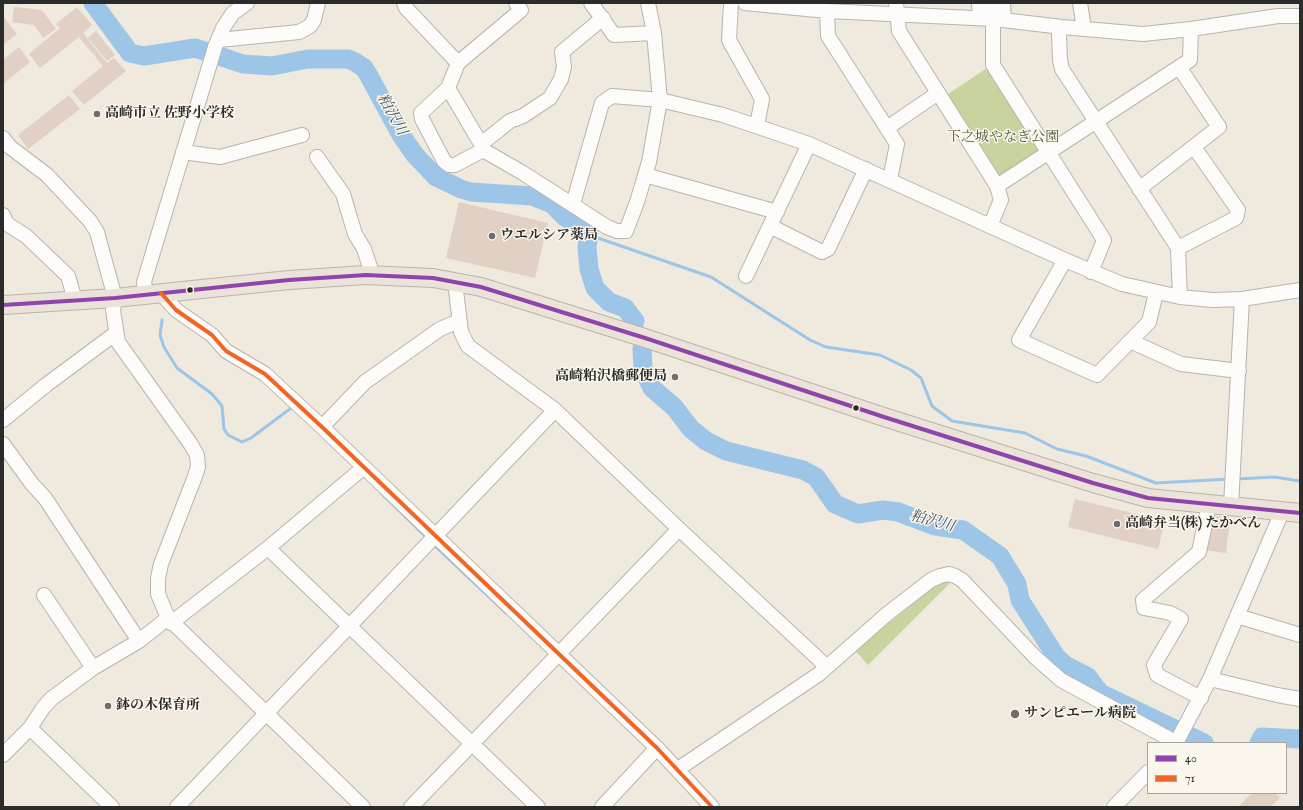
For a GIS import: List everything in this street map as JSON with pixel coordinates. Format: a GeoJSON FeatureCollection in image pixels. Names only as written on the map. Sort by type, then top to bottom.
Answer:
{"type":"FeatureCollection","features":[{"type":"Feature","properties":{"kind":"main road"},"geometry":{"type":"LineString","coordinates":[[3,305],[115,298],[290,280],[369,275],[410,276],[455,282],[495,291],[638,335],[892,419],[1148,498],[1300,513]]}},
{"type":"Feature","properties":{"kind":"street"},"geometry":{"type":"LineString","coordinates":[[247,3],[233,13],[223,28],[144,282],[154,294],[212,335],[226,351],[264,374],[322,427],[558,655],[657,748],[712,807]]}},
{"type":"Feature","properties":{"kind":"street"},"geometry":{"type":"LineString","coordinates":[[220,40],[292,34],[310,26],[314,20],[318,3]]}},
{"type":"Feature","properties":{"kind":"street"},"geometry":{"type":"LineString","coordinates":[[404,3],[406,8],[458,63]]}},
{"type":"Feature","properties":{"kind":"street"},"geometry":{"type":"LineString","coordinates":[[516,3],[521,10],[458,63],[448,88],[421,113],[422,119],[444,161],[450,165],[454,165],[482,147],[510,121],[523,116],[550,98],[561,79],[564,67],[562,52],[603,18]]}},
{"type":"Feature","properties":{"kind":"street"},"geometry":{"type":"LineString","coordinates":[[591,3],[614,35],[654,33]]}},
{"type":"Feature","properties":{"kind":"street"},"geometry":{"type":"LineString","coordinates":[[448,88],[482,147],[607,227],[617,231],[626,231],[645,176],[660,100],[654,33],[648,3]]}},
{"type":"Feature","properties":{"kind":"street"},"geometry":{"type":"LineString","coordinates":[[731,3],[729,40],[762,99],[757,126]]}},
{"type":"Feature","properties":{"kind":"street"},"geometry":{"type":"LineString","coordinates":[[745,3],[828,11],[897,8],[1062,27],[1143,34],[1190,29],[1278,16],[1300,16]]}},
{"type":"Feature","properties":{"kind":"street"},"geometry":{"type":"LineString","coordinates":[[979,3],[992,19]]}},
{"type":"Feature","properties":{"kind":"street"},"geometry":{"type":"LineString","coordinates":[[993,3],[992,65],[1104,240],[1091,272]]}},
{"type":"Feature","properties":{"kind":"street"},"geometry":{"type":"LineString","coordinates":[[992,19],[1003,3]]}},
{"type":"Feature","properties":{"kind":"street"},"geometry":{"type":"LineString","coordinates":[[1080,3],[1084,29]]}},
{"type":"Feature","properties":{"kind":"street"},"geometry":{"type":"LineString","coordinates":[[897,8],[899,31],[997,186],[1001,200],[990,226]]}},
{"type":"Feature","properties":{"kind":"street"},"geometry":{"type":"LineString","coordinates":[[828,11],[828,36],[897,144],[890,180]]}},
{"type":"Feature","properties":{"kind":"street"},"geometry":{"type":"LineString","coordinates":[[1062,27],[1059,35],[1060,60],[1062,69],[1178,248],[1180,297]]}},
{"type":"Feature","properties":{"kind":"street"},"geometry":{"type":"LineString","coordinates":[[997,186],[1190,60],[1190,29]]}},
{"type":"Feature","properties":{"kind":"street"},"geometry":{"type":"LineString","coordinates":[[1139,189],[1220,127],[1178,67]]}},
{"type":"Feature","properties":{"kind":"street"},"geometry":{"type":"LineString","coordinates":[[887,128],[938,93]]}},
{"type":"Feature","properties":{"kind":"street"},"geometry":{"type":"LineString","coordinates":[[573,204],[602,103],[612,96],[660,100],[723,115],[809,144],[1091,272],[1122,284],[1156,293],[1213,300],[1242,299],[1300,290]]}},
{"type":"Feature","properties":{"kind":"street"},"geometry":{"type":"LineString","coordinates":[[184,152],[220,157],[302,135]]}},
{"type":"Feature","properties":{"kind":"street"},"geometry":{"type":"LineString","coordinates":[[3,138],[10,147],[47,175],[90,221],[97,232],[115,298],[113,310],[118,342],[197,455],[198,467],[161,564],[158,578],[158,594],[169,620],[363,807]]}},
{"type":"Feature","properties":{"kind":"street"},"geometry":{"type":"LineString","coordinates":[[746,276],[809,144]]}},
{"type":"Feature","properties":{"kind":"street"},"geometry":{"type":"LineString","coordinates":[[1178,248],[1236,218],[1238,210],[1194,147]]}},
{"type":"Feature","properties":{"kind":"street"},"geometry":{"type":"LineString","coordinates":[[317,157],[342,194],[355,234],[364,249],[370,267],[369,275]]}},
{"type":"Feature","properties":{"kind":"street"},"geometry":{"type":"LineString","coordinates":[[770,226],[822,252],[828,249],[866,169]]}},
{"type":"Feature","properties":{"kind":"street"},"geometry":{"type":"LineString","coordinates":[[645,176],[777,212]]}},
{"type":"Feature","properties":{"kind":"street"},"geometry":{"type":"LineString","coordinates":[[3,215],[7,224],[26,236],[68,276],[75,300]]}},
{"type":"Feature","properties":{"kind":"street"},"geometry":{"type":"LineString","coordinates":[[1065,260],[1019,340],[1097,374],[1149,322],[1156,293]]}},
{"type":"Feature","properties":{"kind":"street"},"geometry":{"type":"LineString","coordinates":[[455,282],[459,321],[464,339],[472,350],[556,410],[679,529],[826,666]]}},
{"type":"Feature","properties":{"kind":"street"},"geometry":{"type":"LineString","coordinates":[[1231,506],[1242,299]]}},
{"type":"Feature","properties":{"kind":"street"},"geometry":{"type":"LineString","coordinates":[[322,427],[365,382],[440,329],[459,321]]}},
{"type":"Feature","properties":{"kind":"street"},"geometry":{"type":"LineString","coordinates":[[3,420],[46,385],[116,333]]}},
{"type":"Feature","properties":{"kind":"street"},"geometry":{"type":"LineString","coordinates":[[1130,341],[1181,364],[1239,371]]}},
{"type":"Feature","properties":{"kind":"street"},"geometry":{"type":"LineString","coordinates":[[177,807],[556,410]]}},
{"type":"Feature","properties":{"kind":"street"},"geometry":{"type":"LineString","coordinates":[[3,444],[32,484],[45,498],[139,640]]}},
{"type":"Feature","properties":{"kind":"street"},"geometry":{"type":"LineString","coordinates":[[3,755],[30,728],[50,699],[93,668],[169,620],[268,548],[363,468]]}},
{"type":"Feature","properties":{"kind":"street"},"geometry":{"type":"LineString","coordinates":[[1201,698],[1157,675],[1154,665],[1181,619],[1170,613],[1144,608],[1143,600],[1199,552],[1209,505]]}},
{"type":"Feature","properties":{"kind":"street"},"geometry":{"type":"LineString","coordinates":[[678,769],[819,674],[826,666],[887,614],[931,580],[940,576],[955,576],[1061,680],[1178,741],[1210,679],[1282,512]]}},
{"type":"Feature","properties":{"kind":"street"},"geometry":{"type":"LineString","coordinates":[[412,807],[679,529]]}},
{"type":"Feature","properties":{"kind":"street"},"geometry":{"type":"LineString","coordinates":[[268,548],[538,807]]}},
{"type":"Feature","properties":{"kind":"street"},"geometry":{"type":"LineString","coordinates":[[44,595],[93,668]]}},
{"type":"Feature","properties":{"kind":"street"},"geometry":{"type":"LineString","coordinates":[[1237,616],[1300,635]]}},
{"type":"Feature","properties":{"kind":"street"},"geometry":{"type":"LineString","coordinates":[[1210,679],[1276,695],[1300,699]]}},
{"type":"Feature","properties":{"kind":"street"},"geometry":{"type":"LineString","coordinates":[[30,728],[112,807]]}},
{"type":"Feature","properties":{"kind":"street"},"geometry":{"type":"LineString","coordinates":[[602,807],[657,748]]}},
{"type":"Feature","properties":{"kind":"street"},"geometry":{"type":"LineString","coordinates":[[1114,807],[1147,773]]}},
{"type":"Feature","properties":{"kind":"green space","name":"下之城やなぎ公園"},"geometry":{"type":"Polygon","coordinates":[[[987,68],[1039,145],[1038,151],[1001,176],[995,175],[945,96],[987,68]]]}},
{"type":"Feature","properties":{"kind":"green space"},"geometry":{"type":"Polygon","coordinates":[[[951,582],[868,665],[855,650],[938,584],[951,582]]]}},
{"type":"Feature","properties":{"kind":"building"},"geometry":{"type":"Polygon","coordinates":[[[14,7],[42,10],[56,29],[43,38],[34,25],[12,22],[14,7]]]}},
{"type":"Feature","properties":{"kind":"building"},"geometry":{"type":"Polygon","coordinates":[[[77,7],[92,25],[83,33],[107,63],[114,58],[126,71],[84,105],[72,91],[103,66],[79,37],[40,68],[29,54],[60,28],[56,24],[77,7]]]}},
{"type":"Feature","properties":{"kind":"building"},"geometry":{"type":"Polygon","coordinates":[[[3,16],[17,34],[3,45],[3,16]]]}},
{"type":"Feature","properties":{"kind":"building"},"geometry":{"type":"Polygon","coordinates":[[[96,31],[115,55],[107,61],[88,38],[96,31]]]}},
{"type":"Feature","properties":{"kind":"building"},"geometry":{"type":"Polygon","coordinates":[[[19,47],[30,62],[3,84],[3,60],[19,47]]]}},
{"type":"Feature","properties":{"kind":"building"},"geometry":{"type":"Polygon","coordinates":[[[69,95],[80,109],[28,149],[18,135],[69,95]]]}},
{"type":"Feature","properties":{"kind":"building"},"geometry":{"type":"Polygon","coordinates":[[[459,202],[548,223],[535,278],[446,258],[459,202]]]}},
{"type":"Feature","properties":{"kind":"building","name":"高崎弁当(株) たかべん"},"geometry":{"type":"Polygon","coordinates":[[[1075,499],[1165,521],[1158,549],[1068,527],[1075,499]]]}},
{"type":"Feature","properties":{"kind":"building"},"geometry":{"type":"Polygon","coordinates":[[[1208,515],[1230,518],[1226,553],[1204,550],[1208,515]]]}},
{"type":"Feature","properties":{"kind":"building"},"geometry":{"type":"Polygon","coordinates":[[[1251,794],[1276,794],[1280,798],[1270,807],[1238,807],[1251,794]]]}},
{"type":"Feature","properties":{"kind":"waterway","name":"粕沢川"},"geometry":{"type":"LineString","coordinates":[[93,3],[130,53],[144,56],[195,48],[243,64],[272,66],[308,59],[348,59],[355,62],[364,68],[401,135],[415,155],[436,177],[471,192],[532,196],[552,204],[565,217],[589,232],[587,248],[589,269],[595,288],[609,302],[625,308],[635,321]]}},
{"type":"Feature","properties":{"kind":"waterway"},"geometry":{"type":"LineString","coordinates":[[589,235],[711,277],[810,340],[826,347],[880,355],[911,370],[921,378],[932,406],[952,421],[1025,433],[1057,449],[1086,456],[1156,483],[1229,479]]}},
{"type":"Feature","properties":{"kind":"waterway"},"geometry":{"type":"LineString","coordinates":[[162,320],[160,335],[164,347],[177,368],[212,394],[222,406],[224,429],[228,435],[242,442],[251,438],[287,411],[292,408],[294,409]]}},
{"type":"Feature","properties":{"kind":"waterway","name":"粕沢川"},"geometry":{"type":"LineString","coordinates":[[642,349],[643,369],[652,388],[674,407],[691,429],[706,441],[726,451],[803,470],[816,477],[835,504],[858,514],[883,510],[898,512],[935,526],[963,530],[1000,556],[1017,584],[1020,600],[1057,658],[1065,665],[1088,677],[1100,693],[1202,742]]}},
{"type":"Feature","properties":{"kind":"waterway"},"geometry":{"type":"LineString","coordinates":[[1236,479],[1274,477],[1300,481]]}},
{"type":"Feature","properties":{"kind":"waterway"},"geometry":{"type":"LineString","coordinates":[[381,493],[426,537]]}},
{"type":"Feature","properties":{"kind":"waterway"},"geometry":{"type":"LineString","coordinates":[[435,546],[506,613]]}},
{"type":"Feature","properties":{"kind":"waterway","name":"粕沢川"},"geometry":{"type":"LineString","coordinates":[[1260,742],[1262,737],[1300,739]]}},
{"type":"Feature","properties":{"kind":"transit line","name":"40"},"geometry":{"type":"LineString","coordinates":[[3,305],[115,298],[289,280],[366,275],[433,278],[481,287],[645,338],[884,417],[1093,483],[1148,498],[1300,513]]}},
{"type":"Feature","properties":{"kind":"transit line","name":"71"},"geometry":{"type":"LineString","coordinates":[[161,293],[176,310],[212,335],[226,351],[265,374],[322,427],[657,748],[712,807]]}},
{"type":"Feature","properties":{"kind":"place","name":"高崎市立 佐野小学校"},"geometry":{"type":"Point","coordinates":[97,114]}},
{"type":"Feature","properties":{"kind":"place","name":"ウエルシア薬局"},"geometry":{"type":"Point","coordinates":[492,236]}},
{"type":"Feature","properties":{"kind":"place","name":"高崎粕沢橋郵便局"},"geometry":{"type":"Point","coordinates":[675,377]}},
{"type":"Feature","properties":{"kind":"place","name":"高崎弁当(株) たかべん"},"geometry":{"type":"Point","coordinates":[1117,524]}},
{"type":"Feature","properties":{"kind":"place","name":"鉢の木保育所"},"geometry":{"type":"Point","coordinates":[108,706]}},
{"type":"Feature","properties":{"kind":"place","name":"サンピエール病院"},"geometry":{"type":"Point","coordinates":[1015,714]}}]}
